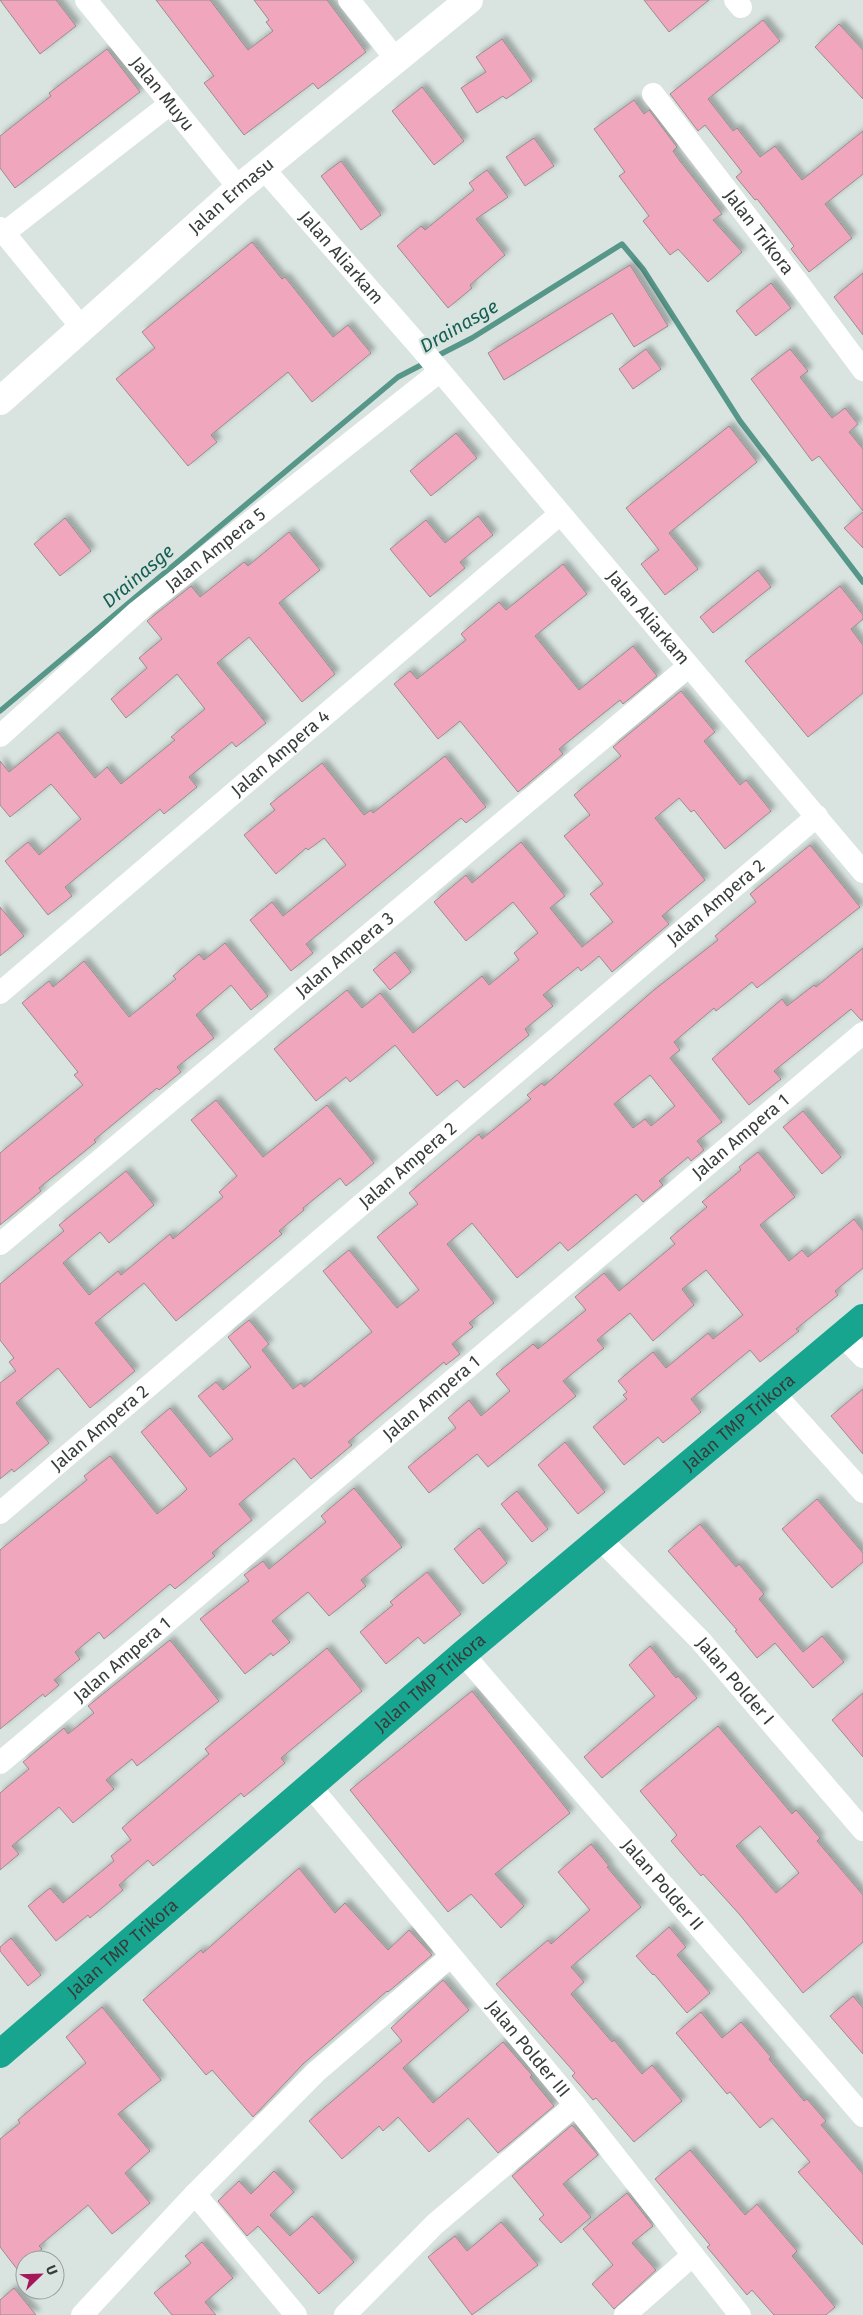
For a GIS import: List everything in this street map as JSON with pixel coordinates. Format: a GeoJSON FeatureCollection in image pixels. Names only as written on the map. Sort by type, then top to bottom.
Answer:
{"type":"FeatureCollection","features":[{"type":"Feature","properties":{"kind":"highway","name":"Jalan TMP Trikora"},"geometry":{"type":"LineString","coordinates":[[0,2054],[15,2039],[311,1787],[463,1654],[863,1318]]}},
{"type":"Feature","properties":{"kind":"street","name":"Jalan Muyu"},"geometry":{"type":"LineString","coordinates":[[86,0],[239,188]]}},
{"type":"Feature","properties":{"kind":"street"},"geometry":{"type":"LineString","coordinates":[[349,0],[395,58]]}},
{"type":"Feature","properties":{"kind":"street","name":"Jalan Ermasu"},"geometry":{"type":"LineString","coordinates":[[0,400],[239,188],[395,58],[469,0]]}},
{"type":"Feature","properties":{"kind":"street","name":"Jalan Trikora"},"geometry":{"type":"LineString","coordinates":[[652,94],[863,370]]}},
{"type":"Feature","properties":{"kind":"street"},"geometry":{"type":"LineString","coordinates":[[82,328],[2,230],[170,104]]}},
{"type":"Feature","properties":{"kind":"street","name":"Jalan Aliarkam"},"geometry":{"type":"LineString","coordinates":[[263,168],[419,346],[863,872]]}},
{"type":"Feature","properties":{"kind":"street","name":"Jalan Ampera 5"},"geometry":{"type":"LineString","coordinates":[[0,736],[138,611],[436,368]]}},
{"type":"Feature","properties":{"kind":"street","name":"Jalan Ampera 4"},"geometry":{"type":"LineString","coordinates":[[0,993],[560,514]]}},
{"type":"Feature","properties":{"kind":"street","name":"Jalan Ampera 3"},"geometry":{"type":"LineString","coordinates":[[0,1244],[690,666]]}},
{"type":"Feature","properties":{"kind":"street","name":"Jalan Ampera 2"},"geometry":{"type":"LineString","coordinates":[[0,1512],[816,816]]}},
{"type":"Feature","properties":{"kind":"street","name":"Jalan Ampera 1"},"geometry":{"type":"LineString","coordinates":[[0,1763],[863,1032]]}},
{"type":"Feature","properties":{"kind":"street"},"geometry":{"type":"LineString","coordinates":[[842,1335],[863,1357]]}},
{"type":"Feature","properties":{"kind":"street"},"geometry":{"type":"LineString","coordinates":[[773,1392],[863,1492]]}},
{"type":"Feature","properties":{"kind":"street","name":"Jalan Polder I"},"geometry":{"type":"LineString","coordinates":[[600,1540],[700,1640],[863,1830]]}},
{"type":"Feature","properties":{"kind":"street","name":"Jalan Polder II"},"geometry":{"type":"LineString","coordinates":[[463,1654],[863,2116]]}},
{"type":"Feature","properties":{"kind":"street","name":"Jalan Polder III"},"geometry":{"type":"LineString","coordinates":[[311,1787],[575,2105],[740,2315]]}},
{"type":"Feature","properties":{"kind":"street"},"geometry":{"type":"LineString","coordinates":[[82,2315],[195,2194],[316,2072],[451,1956]]}},
{"type":"Feature","properties":{"kind":"street"},"geometry":{"type":"LineString","coordinates":[[345,2315],[435,2224],[575,2105]]}},
{"type":"Feature","properties":{"kind":"street"},"geometry":{"type":"LineString","coordinates":[[195,2194],[296,2315]]}},
{"type":"Feature","properties":{"kind":"street"},"geometry":{"type":"LineString","coordinates":[[625,2315],[693,2255]]}},
{"type":"Feature","properties":{"kind":"building"},"geometry":{"type":"Polygon","coordinates":[[[0,0],[56,0],[76,26],[40,54],[0,0]]]}},
{"type":"Feature","properties":{"kind":"building"},"geometry":{"type":"Polygon","coordinates":[[[156,0],[210,0],[248,50],[273,31],[266,22],[269,20],[254,0],[327,0],[366,52],[318,89],[313,83],[244,135],[204,83],[214,76],[156,0]]]}},
{"type":"Feature","properties":{"kind":"building"},"geometry":{"type":"Polygon","coordinates":[[[644,0],[709,0],[669,32],[644,0]]]}},
{"type":"Feature","properties":{"kind":"building"},"geometry":{"type":"Polygon","coordinates":[[[763,20],[780,41],[708,99],[733,131],[737,128],[760,157],[775,146],[802,180],[863,131],[863,174],[825,204],[852,238],[809,272],[791,249],[794,246],[757,199],[755,200],[736,177],[742,172],[705,125],[698,131],[670,94],[763,20]]]}},
{"type":"Feature","properties":{"kind":"building"},"geometry":{"type":"Polygon","coordinates":[[[839,24],[863,50],[863,99],[815,47],[839,24]]]}},
{"type":"Feature","properties":{"kind":"building"},"geometry":{"type":"Polygon","coordinates":[[[502,39],[532,81],[506,99],[503,96],[477,113],[461,88],[486,72],[476,57],[502,39]]]}},
{"type":"Feature","properties":{"kind":"building"},"geometry":{"type":"Polygon","coordinates":[[[107,49],[140,92],[15,188],[0,168],[0,136],[51,96],[49,93],[107,49]]]}},
{"type":"Feature","properties":{"kind":"building"},"geometry":{"type":"Polygon","coordinates":[[[422,87],[464,141],[434,165],[392,111],[422,87]]]}},
{"type":"Feature","properties":{"kind":"building"},"geometry":{"type":"Polygon","coordinates":[[[634,100],[644,114],[649,110],[677,147],[673,151],[722,214],[713,220],[742,252],[708,282],[678,249],[670,255],[643,221],[649,216],[619,176],[625,172],[594,129],[634,100]]]}},
{"type":"Feature","properties":{"kind":"building"},"geometry":{"type":"Polygon","coordinates":[[[534,138],[554,166],[525,186],[506,157],[534,138]]]}},
{"type":"Feature","properties":{"kind":"building"},"geometry":{"type":"Polygon","coordinates":[[[341,161],[381,215],[361,230],[321,176],[341,161]]]}},
{"type":"Feature","properties":{"kind":"building"},"geometry":{"type":"Polygon","coordinates":[[[487,170],[508,197],[476,219],[505,255],[470,285],[472,288],[448,308],[397,246],[421,226],[425,230],[474,190],[469,183],[487,170]]]}},
{"type":"Feature","properties":{"kind":"building"},"geometry":{"type":"Polygon","coordinates":[[[252,242],[282,279],[285,277],[333,337],[348,325],[371,353],[312,402],[288,372],[211,435],[217,442],[188,466],[116,379],[155,348],[142,332],[252,242]]]}},
{"type":"Feature","properties":{"kind":"building"},"geometry":{"type":"Polygon","coordinates":[[[630,265],[668,326],[634,347],[612,313],[504,380],[488,353],[630,265]]]}},
{"type":"Feature","properties":{"kind":"building"},"geometry":{"type":"Polygon","coordinates":[[[863,273],[863,335],[834,297],[863,273]]]}},
{"type":"Feature","properties":{"kind":"building"},"geometry":{"type":"Polygon","coordinates":[[[771,283],[791,308],[756,336],[736,311],[771,283]]]}},
{"type":"Feature","properties":{"kind":"building"},"geometry":{"type":"Polygon","coordinates":[[[646,349],[661,369],[633,389],[619,369],[646,349]]]}},
{"type":"Feature","properties":{"kind":"building"},"geometry":{"type":"Polygon","coordinates":[[[790,349],[808,371],[800,377],[832,418],[845,408],[858,424],[849,432],[863,449],[863,511],[819,456],[812,461],[751,379],[790,349]]]}},
{"type":"Feature","properties":{"kind":"building"},"geometry":{"type":"Polygon","coordinates":[[[729,426],[757,462],[669,533],[698,569],[665,595],[641,564],[659,550],[626,508],[729,426]]]}},
{"type":"Feature","properties":{"kind":"building"},"geometry":{"type":"Polygon","coordinates":[[[456,433],[477,458],[431,496],[410,471],[456,433]]]}},
{"type":"Feature","properties":{"kind":"building"},"geometry":{"type":"Polygon","coordinates":[[[863,512],[863,548],[844,528],[863,512]]]}},
{"type":"Feature","properties":{"kind":"building"},"geometry":{"type":"Polygon","coordinates":[[[478,516],[493,535],[460,562],[465,568],[430,597],[390,549],[426,520],[445,543],[478,516]]]}},
{"type":"Feature","properties":{"kind":"building"},"geometry":{"type":"Polygon","coordinates":[[[65,518],[91,551],[60,576],[34,544],[65,518]]]}},
{"type":"Feature","properties":{"kind":"building"},"geometry":{"type":"Polygon","coordinates":[[[289,532],[320,570],[279,603],[335,674],[302,702],[249,637],[217,663],[266,723],[236,747],[232,742],[189,777],[197,787],[164,814],[160,809],[65,887],[72,896],[48,915],[5,861],[28,842],[39,855],[81,819],[51,784],[10,817],[0,805],[0,761],[9,772],[58,732],[95,778],[107,767],[121,784],[175,740],[171,737],[205,709],[177,674],[126,718],[111,699],[147,668],[139,658],[162,639],[147,621],[191,586],[200,597],[244,562],[248,566],[289,532]]]}},
{"type":"Feature","properties":{"kind":"building"},"geometry":{"type":"Polygon","coordinates":[[[563,564],[587,594],[535,636],[579,690],[633,646],[657,676],[623,704],[620,700],[559,749],[563,754],[518,792],[460,721],[438,739],[394,684],[410,671],[417,679],[466,640],[461,634],[499,602],[506,610],[563,564]]]}},
{"type":"Feature","properties":{"kind":"building"},"geometry":{"type":"Polygon","coordinates":[[[758,570],[771,587],[713,633],[700,617],[758,570]]]}},
{"type":"Feature","properties":{"kind":"building"},"geometry":{"type":"Polygon","coordinates":[[[840,586],[863,615],[863,619],[851,629],[863,645],[863,693],[808,737],[745,661],[840,586]]]}},
{"type":"Feature","properties":{"kind":"building"},"geometry":{"type":"Polygon","coordinates":[[[681,691],[715,732],[704,741],[740,785],[746,780],[771,811],[725,849],[694,810],[691,812],[679,798],[655,818],[705,880],[662,916],[669,924],[612,972],[599,956],[581,971],[578,967],[543,995],[553,1006],[525,1029],[529,1035],[464,1088],[457,1080],[437,1096],[395,1045],[350,1082],[346,1077],[316,1101],[274,1049],[347,990],[362,1008],[380,993],[413,1033],[482,976],[489,985],[519,960],[514,953],[538,933],[513,902],[466,941],[434,902],[466,875],[472,883],[521,842],[565,896],[550,908],[582,947],[613,922],[590,894],[603,884],[564,836],[590,815],[574,795],[621,756],[613,747],[681,691]]]}},
{"type":"Feature","properties":{"kind":"building"},"geometry":{"type":"Polygon","coordinates":[[[445,756],[486,807],[466,823],[461,818],[306,944],[313,953],[291,971],[250,920],[272,902],[283,916],[346,865],[324,838],[308,850],[306,848],[276,874],[244,835],[275,810],[270,804],[322,763],[364,815],[371,810],[373,813],[445,756]]]}},
{"type":"Feature","properties":{"kind":"building"},"geometry":{"type":"Polygon","coordinates":[[[810,845],[860,907],[757,988],[752,982],[716,1011],[714,1008],[674,1042],[680,1050],[670,1058],[722,1122],[697,1141],[704,1150],[691,1161],[688,1157],[659,1181],[663,1185],[643,1202],[636,1194],[568,1251],[560,1242],[517,1278],[472,1223],[447,1244],[494,1303],[469,1323],[473,1327],[452,1344],[460,1354],[446,1365],[444,1362],[348,1442],[352,1445],[311,1479],[294,1458],[239,1504],[252,1520],[212,1553],[215,1556],[175,1589],[170,1584],[104,1639],[99,1632],[75,1652],[80,1659],[54,1680],[59,1685],[45,1697],[43,1694],[0,1729],[0,1550],[87,1480],[84,1476],[110,1456],[157,1514],[181,1495],[187,1489],[141,1432],[170,1408],[210,1457],[233,1439],[198,1396],[216,1382],[223,1390],[251,1367],[228,1337],[249,1320],[269,1344],[262,1350],[293,1389],[301,1383],[304,1387],[372,1332],[323,1271],[349,1250],[397,1308],[419,1290],[377,1237],[418,1204],[409,1193],[479,1134],[482,1139],[531,1099],[527,1095],[542,1083],[544,1086],[654,990],[718,940],[715,936],[756,902],[750,894],[810,845]],[[650,1075],[614,1104],[633,1128],[645,1119],[651,1126],[675,1106],[650,1075]]]}},
{"type":"Feature","properties":{"kind":"building"},"geometry":{"type":"Polygon","coordinates":[[[0,907],[24,936],[0,956],[0,907]]]}},
{"type":"Feature","properties":{"kind":"building"},"geometry":{"type":"Polygon","coordinates":[[[225,943],[268,996],[251,1010],[231,985],[196,1015],[214,1038],[177,1067],[181,1072],[159,1090],[157,1088],[94,1140],[96,1142],[39,1188],[41,1191],[0,1225],[0,1153],[83,1085],[74,1075],[78,1072],[22,1003],[49,981],[53,987],[84,961],[129,1017],[176,979],[173,976],[199,954],[204,960],[225,943]]]}},
{"type":"Feature","properties":{"kind":"building"},"geometry":{"type":"Polygon","coordinates":[[[863,948],[863,1020],[851,1009],[774,1071],[781,1079],[749,1105],[712,1059],[782,999],[787,1006],[814,985],[816,987],[863,948]]]}},
{"type":"Feature","properties":{"kind":"building"},"geometry":{"type":"Polygon","coordinates":[[[395,952],[411,972],[390,990],[373,970],[395,952]]]}},
{"type":"Feature","properties":{"kind":"building"},"geometry":{"type":"Polygon","coordinates":[[[216,1100],[263,1157],[327,1105],[374,1163],[346,1186],[340,1178],[303,1208],[304,1210],[279,1231],[282,1234],[176,1321],[144,1283],[95,1323],[135,1371],[90,1408],[58,1368],[16,1403],[49,1443],[14,1472],[12,1469],[0,1479],[0,1383],[16,1371],[9,1362],[14,1358],[0,1340],[0,1284],[64,1231],[59,1225],[126,1171],[154,1205],[109,1243],[100,1232],[63,1263],[89,1295],[118,1271],[121,1275],[170,1234],[173,1239],[223,1197],[219,1192],[237,1176],[191,1120],[216,1100]]]}},
{"type":"Feature","properties":{"kind":"building"},"geometry":{"type":"Polygon","coordinates":[[[803,1111],[841,1157],[822,1174],[783,1127],[803,1111]]]}},
{"type":"Feature","properties":{"kind":"building"},"geometry":{"type":"Polygon","coordinates":[[[758,1152],[795,1197],[760,1225],[789,1261],[802,1250],[808,1257],[854,1219],[863,1231],[863,1268],[835,1291],[838,1295],[796,1329],[799,1331],[760,1362],[750,1350],[691,1399],[701,1412],[663,1443],[658,1437],[624,1465],[593,1427],[627,1399],[623,1395],[627,1392],[618,1381],[653,1352],[666,1368],[708,1333],[713,1339],[743,1315],[706,1270],[682,1289],[694,1305],[653,1341],[630,1313],[597,1340],[604,1348],[563,1381],[576,1396],[488,1467],[477,1454],[429,1493],[408,1467],[456,1428],[448,1418],[469,1400],[481,1416],[510,1391],[496,1374],[533,1344],[538,1349],[586,1310],[575,1297],[604,1273],[619,1291],[675,1244],[670,1238],[707,1207],[702,1202],[741,1170],[739,1167],[758,1152]]]}},
{"type":"Feature","properties":{"kind":"building"},"geometry":{"type":"Polygon","coordinates":[[[863,1389],[863,1454],[831,1416],[863,1389]]]}},
{"type":"Feature","properties":{"kind":"building"},"geometry":{"type":"Polygon","coordinates":[[[565,1442],[605,1492],[578,1514],[538,1465],[565,1442]]]}},
{"type":"Feature","properties":{"kind":"building"},"geometry":{"type":"Polygon","coordinates":[[[354,1488],[402,1547],[361,1580],[366,1586],[329,1616],[308,1592],[272,1621],[290,1642],[273,1656],[271,1653],[245,1674],[200,1619],[249,1581],[244,1575],[263,1561],[269,1569],[326,1522],[321,1516],[354,1488]]]}},
{"type":"Feature","properties":{"kind":"building"},"geometry":{"type":"Polygon","coordinates":[[[517,1491],[548,1529],[532,1542],[501,1504],[517,1491]]]}},
{"type":"Feature","properties":{"kind":"building"},"geometry":{"type":"Polygon","coordinates":[[[817,1499],[863,1553],[863,1562],[832,1588],[782,1529],[817,1499]]]}},
{"type":"Feature","properties":{"kind":"building"},"geometry":{"type":"Polygon","coordinates":[[[700,1524],[736,1567],[739,1564],[764,1594],[759,1599],[803,1652],[822,1636],[844,1662],[813,1688],[775,1643],[757,1658],[735,1631],[737,1630],[668,1551],[700,1524]]]}},
{"type":"Feature","properties":{"kind":"building"},"geometry":{"type":"Polygon","coordinates":[[[479,1528],[507,1563],[483,1584],[454,1549],[479,1528]]]}},
{"type":"Feature","properties":{"kind":"building"},"geometry":{"type":"Polygon","coordinates":[[[427,1572],[461,1614],[424,1644],[418,1637],[386,1664],[360,1632],[393,1605],[390,1602],[427,1572]]]}},
{"type":"Feature","properties":{"kind":"building"},"geometry":{"type":"Polygon","coordinates":[[[170,1640],[219,1701],[137,1766],[132,1759],[106,1780],[114,1789],[73,1823],[59,1807],[12,1846],[19,1854],[0,1870],[0,1793],[29,1769],[23,1762],[64,1728],[68,1734],[94,1713],[88,1706],[170,1640]]]}},
{"type":"Feature","properties":{"kind":"building"},"geometry":{"type":"Polygon","coordinates":[[[650,1646],[676,1678],[678,1676],[697,1698],[602,1778],[584,1757],[655,1696],[629,1665],[650,1646]]]}},
{"type":"Feature","properties":{"kind":"building"},"geometry":{"type":"Polygon","coordinates":[[[327,1648],[362,1691],[281,1758],[285,1763],[244,1797],[241,1793],[153,1866],[148,1860],[119,1885],[123,1890],[90,1918],[88,1915],[56,1941],[28,1906],[50,1888],[63,1903],[114,1861],[111,1856],[131,1840],[122,1828],[209,1754],[205,1749],[327,1648]]]}},
{"type":"Feature","properties":{"kind":"building"},"geometry":{"type":"Polygon","coordinates":[[[472,1691],[570,1813],[495,1874],[524,1906],[501,1928],[471,1894],[448,1912],[350,1790],[472,1691]]]}},
{"type":"Feature","properties":{"kind":"building"},"geometry":{"type":"Polygon","coordinates":[[[863,1693],[863,1757],[832,1720],[863,1693]]]}},
{"type":"Feature","properties":{"kind":"building"},"geometry":{"type":"Polygon","coordinates":[[[718,1726],[792,1814],[796,1810],[820,1838],[817,1841],[863,1895],[863,1942],[803,1993],[740,1915],[703,1874],[701,1876],[671,1841],[677,1835],[640,1791],[718,1726]],[[760,1826],[736,1846],[776,1893],[799,1873],[760,1826]]]}},
{"type":"Feature","properties":{"kind":"building"},"geometry":{"type":"Polygon","coordinates":[[[591,1844],[609,1866],[607,1867],[641,1907],[571,1967],[584,1982],[571,1994],[612,2042],[614,2040],[642,2074],[652,2065],[682,2101],[634,2142],[596,2098],[593,2100],[572,2076],[575,2073],[496,1984],[548,1940],[551,1944],[590,1910],[558,1872],[591,1844]]]}},
{"type":"Feature","properties":{"kind":"building"},"geometry":{"type":"Polygon","coordinates":[[[299,1868],[335,1913],[345,1903],[388,1950],[409,1930],[432,1955],[387,1991],[303,2064],[253,2117],[212,2070],[206,2075],[143,2000],[201,1950],[203,1953],[299,1868]]]}},
{"type":"Feature","properties":{"kind":"building"},"geometry":{"type":"Polygon","coordinates":[[[669,1927],[686,1947],[677,1955],[710,1993],[687,2013],[636,1956],[669,1927]]]}},
{"type":"Feature","properties":{"kind":"building"},"geometry":{"type":"Polygon","coordinates":[[[11,1938],[41,1975],[28,1986],[0,1951],[0,1947],[11,1938]]]}},
{"type":"Feature","properties":{"kind":"building"},"geometry":{"type":"Polygon","coordinates":[[[443,1980],[469,2010],[403,2068],[433,2103],[503,2042],[532,2075],[530,2077],[554,2106],[498,2153],[468,2118],[429,2152],[398,2117],[383,2131],[379,2126],[342,2159],[309,2121],[402,2041],[391,2028],[443,1980]]]}},
{"type":"Feature","properties":{"kind":"building"},"geometry":{"type":"Polygon","coordinates":[[[853,1996],[863,2008],[863,2054],[830,2016],[853,1996]]]}},
{"type":"Feature","properties":{"kind":"building"},"geometry":{"type":"Polygon","coordinates":[[[102,2007],[161,2080],[118,2114],[150,2151],[125,2173],[150,2203],[112,2234],[88,2205],[39,2246],[41,2250],[15,2250],[15,2266],[0,2247],[0,2139],[20,2123],[18,2120],[86,2063],[66,2037],[102,2007]]]}},
{"type":"Feature","properties":{"kind":"building"},"geometry":{"type":"Polygon","coordinates":[[[701,2012],[722,2038],[741,2022],[771,2057],[769,2059],[804,2101],[807,2099],[826,2121],[821,2125],[863,2174],[863,2245],[798,2172],[810,2162],[772,2118],[760,2128],[730,2092],[727,2094],[676,2033],[701,2012]]]}},
{"type":"Feature","properties":{"kind":"building"},"geometry":{"type":"Polygon","coordinates":[[[572,2125],[598,2155],[563,2184],[591,2217],[561,2243],[539,2219],[544,2215],[512,2176],[572,2125]]]}},
{"type":"Feature","properties":{"kind":"building"},"geometry":{"type":"Polygon","coordinates":[[[690,2150],[745,2215],[757,2204],[797,2251],[792,2256],[835,2307],[826,2315],[774,2315],[752,2290],[747,2295],[707,2247],[710,2245],[655,2179],[690,2150]]]}},
{"type":"Feature","properties":{"kind":"building"},"geometry":{"type":"Polygon","coordinates":[[[274,2171],[294,2192],[270,2215],[290,2236],[312,2216],[354,2262],[319,2294],[258,2226],[247,2236],[218,2201],[239,2181],[251,2194],[274,2171]]]}},
{"type":"Feature","properties":{"kind":"building"},"geometry":{"type":"Polygon","coordinates":[[[627,2193],[653,2226],[632,2243],[656,2270],[614,2309],[592,2284],[613,2265],[583,2229],[627,2193]]]}},
{"type":"Feature","properties":{"kind":"building"},"geometry":{"type":"Polygon","coordinates":[[[501,2222],[538,2265],[472,2315],[428,2257],[455,2236],[467,2251],[501,2222]]]}},
{"type":"Feature","properties":{"kind":"building"},"geometry":{"type":"Polygon","coordinates":[[[202,2242],[233,2278],[205,2302],[216,2315],[172,2315],[154,2293],[191,2263],[185,2256],[202,2242]]]}},
{"type":"Feature","properties":{"kind":"building"},"geometry":{"type":"Polygon","coordinates":[[[14,2288],[15,2300],[24,2300],[36,2315],[0,2315],[0,2300],[14,2288]]]}},
{"type":"Feature","properties":{"kind":"waterway","name":"Drainasge"},"geometry":{"type":"LineString","coordinates":[[435,357],[472,338],[622,244],[643,269],[740,421],[863,582]]}},
{"type":"Feature","properties":{"kind":"waterway","name":"Drainasge"},"geometry":{"type":"LineString","coordinates":[[0,711],[398,377],[427,362]]}}]}
